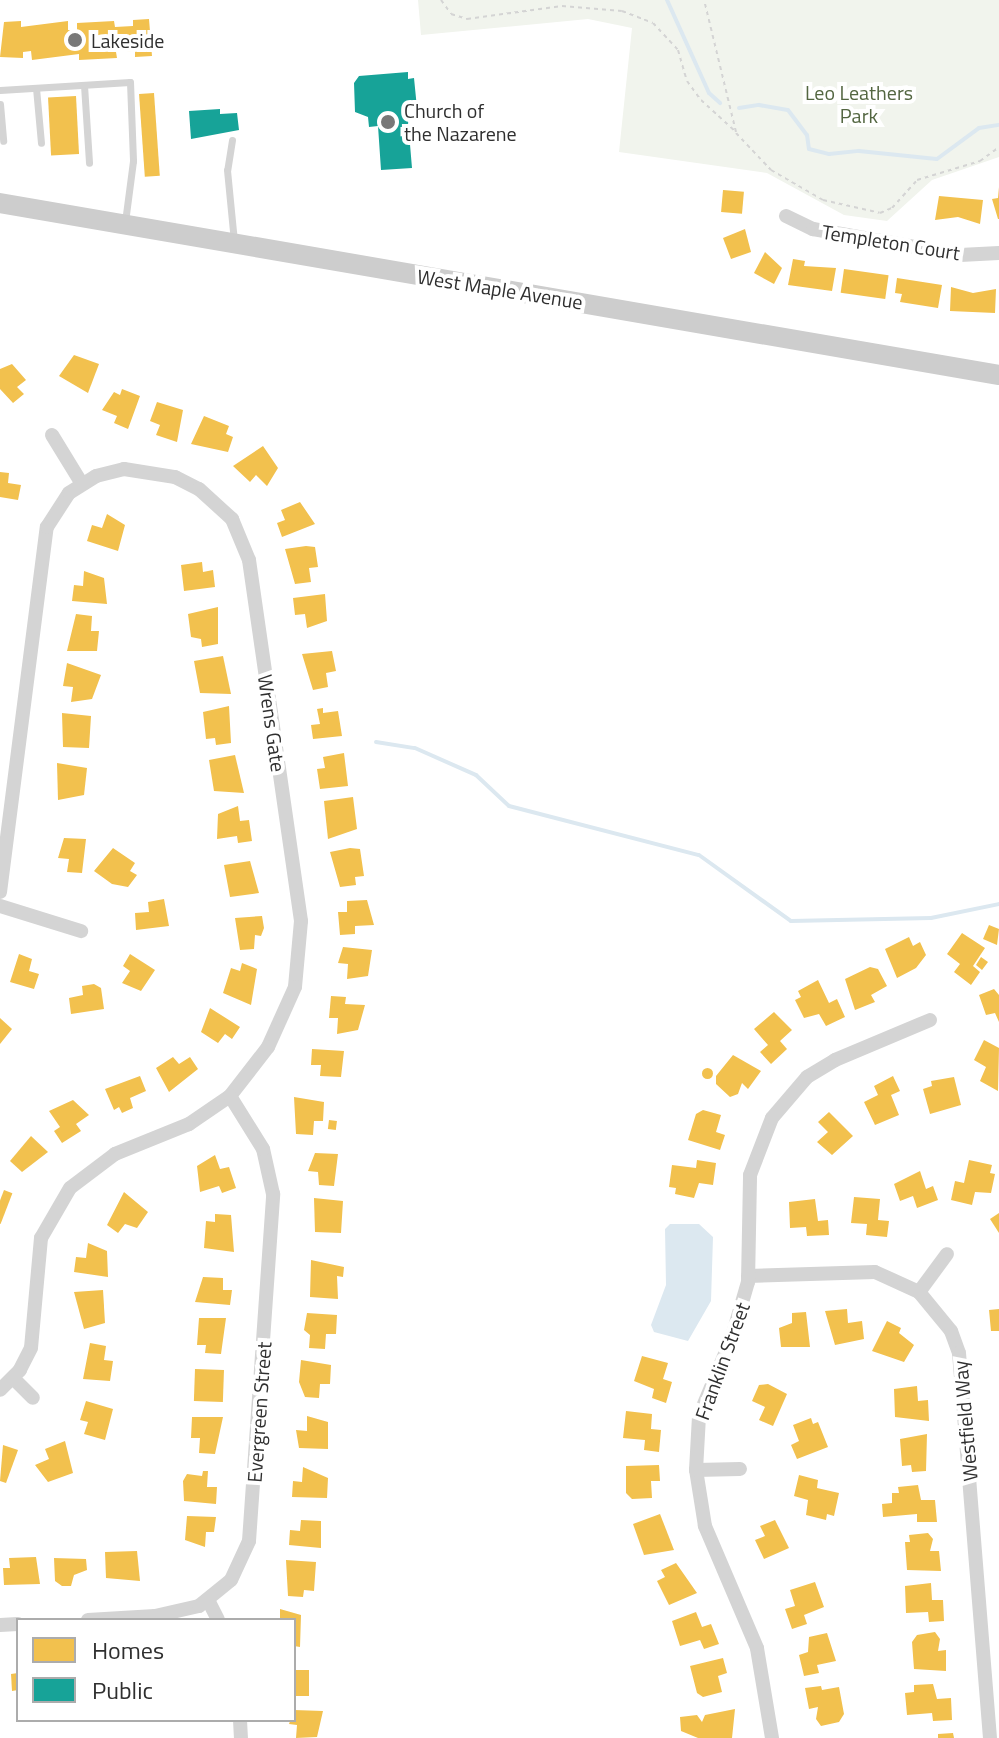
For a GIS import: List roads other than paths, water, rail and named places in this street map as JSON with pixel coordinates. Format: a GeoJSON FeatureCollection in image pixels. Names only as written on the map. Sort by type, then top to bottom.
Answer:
{"type":"FeatureCollection","features":[{"type":"Feature","properties":{"kind":"main road","name":"West Maple Avenue"},"geometry":{"type":"LineString","coordinates":[[0,203],[999,375]]}},
{"type":"Feature","properties":{"kind":"street","name":"Templeton Court"},"geometry":{"type":"LineString","coordinates":[[786,216],[813,229],[960,255],[999,253]]}},
{"type":"Feature","properties":{"kind":"street"},"geometry":{"type":"LineString","coordinates":[[52,435],[82,484]]}},
{"type":"Feature","properties":{"kind":"street","name":"Wrens Gate"},"geometry":{"type":"LineString","coordinates":[[0,892],[42,545],[57,508],[82,484],[124,469],[175,477],[199,489],[232,519],[249,560],[301,941],[295,987],[282,1021],[251,1073],[230,1096],[189,1124],[115,1154],[70,1188],[41,1238],[36,1328],[31,1348],[13,1378],[0,1390]]}},
{"type":"Feature","properties":{"kind":"street"},"geometry":{"type":"LineString","coordinates":[[0,906],[81,931]]}},
{"type":"Feature","properties":{"kind":"street","name":"Franklin Street"},"geometry":{"type":"LineString","coordinates":[[772,1738],[757,1648],[705,1526],[696,1470],[699,1416],[743,1308],[748,1276],[750,1175],[772,1118],[807,1077],[835,1060],[930,1020]]}},
{"type":"Feature","properties":{"kind":"street","name":"Evergreen Street"},"geometry":{"type":"LineString","coordinates":[[112,1618],[182,1612],[208,1600],[231,1580],[249,1541],[273,1194],[263,1149],[230,1096]]}},
{"type":"Feature","properties":{"kind":"street"},"geometry":{"type":"LineString","coordinates":[[919,1292],[947,1254]]}},
{"type":"Feature","properties":{"kind":"street","name":"Westfield Way"},"geometry":{"type":"LineString","coordinates":[[748,1276],[856,1270],[875,1272],[919,1292],[951,1331],[959,1353],[990,1738]]}},
{"type":"Feature","properties":{"kind":"street"},"geometry":{"type":"LineString","coordinates":[[13,1378],[33,1398]]}},
{"type":"Feature","properties":{"kind":"street"},"geometry":{"type":"LineString","coordinates":[[696,1470],[740,1469]]}},
{"type":"Feature","properties":{"kind":"street"},"geometry":{"type":"LineString","coordinates":[[208,1600],[217,1618]]}},
{"type":"Feature","properties":{"kind":"lane"},"geometry":{"type":"LineString","coordinates":[[0,90],[130,82],[133,161],[124,224]]}},
{"type":"Feature","properties":{"kind":"lane"},"geometry":{"type":"LineString","coordinates":[[84,85],[89,163]]}},
{"type":"Feature","properties":{"kind":"lane"},"geometry":{"type":"LineString","coordinates":[[36,88],[41,143]]}},
{"type":"Feature","properties":{"kind":"lane"},"geometry":{"type":"LineString","coordinates":[[0,104],[3,141]]}},
{"type":"Feature","properties":{"kind":"lane"},"geometry":{"type":"LineString","coordinates":[[232,140],[227,170],[234,243]]}},
{"type":"Feature","properties":{"kind":"waterway"},"geometry":{"type":"LineString","coordinates":[[667,0],[709,93],[720,103]]}},
{"type":"Feature","properties":{"kind":"waterway"},"geometry":{"type":"LineString","coordinates":[[739,108],[759,105],[788,110],[807,135],[809,149],[829,154],[859,151],[937,159],[979,128],[999,125]]}},
{"type":"Feature","properties":{"kind":"waterway"},"geometry":{"type":"LineString","coordinates":[[376,742],[415,748],[476,775],[509,806],[699,855],[791,921],[931,918],[999,904]]}},
{"type":"Feature","properties":{"kind":"place","name":"Lakeside"},"geometry":{"type":"Point","coordinates":[75,40]}},
{"type":"Feature","properties":{"kind":"place","name":"Church of the Nazarene"},"geometry":{"type":"Point","coordinates":[388,122]}},
{"type":"Feature","properties":{"kind":"park label","name":"Leo Leathers Park"},"geometry":{"type":"Point","coordinates":[859,104]}}]}
